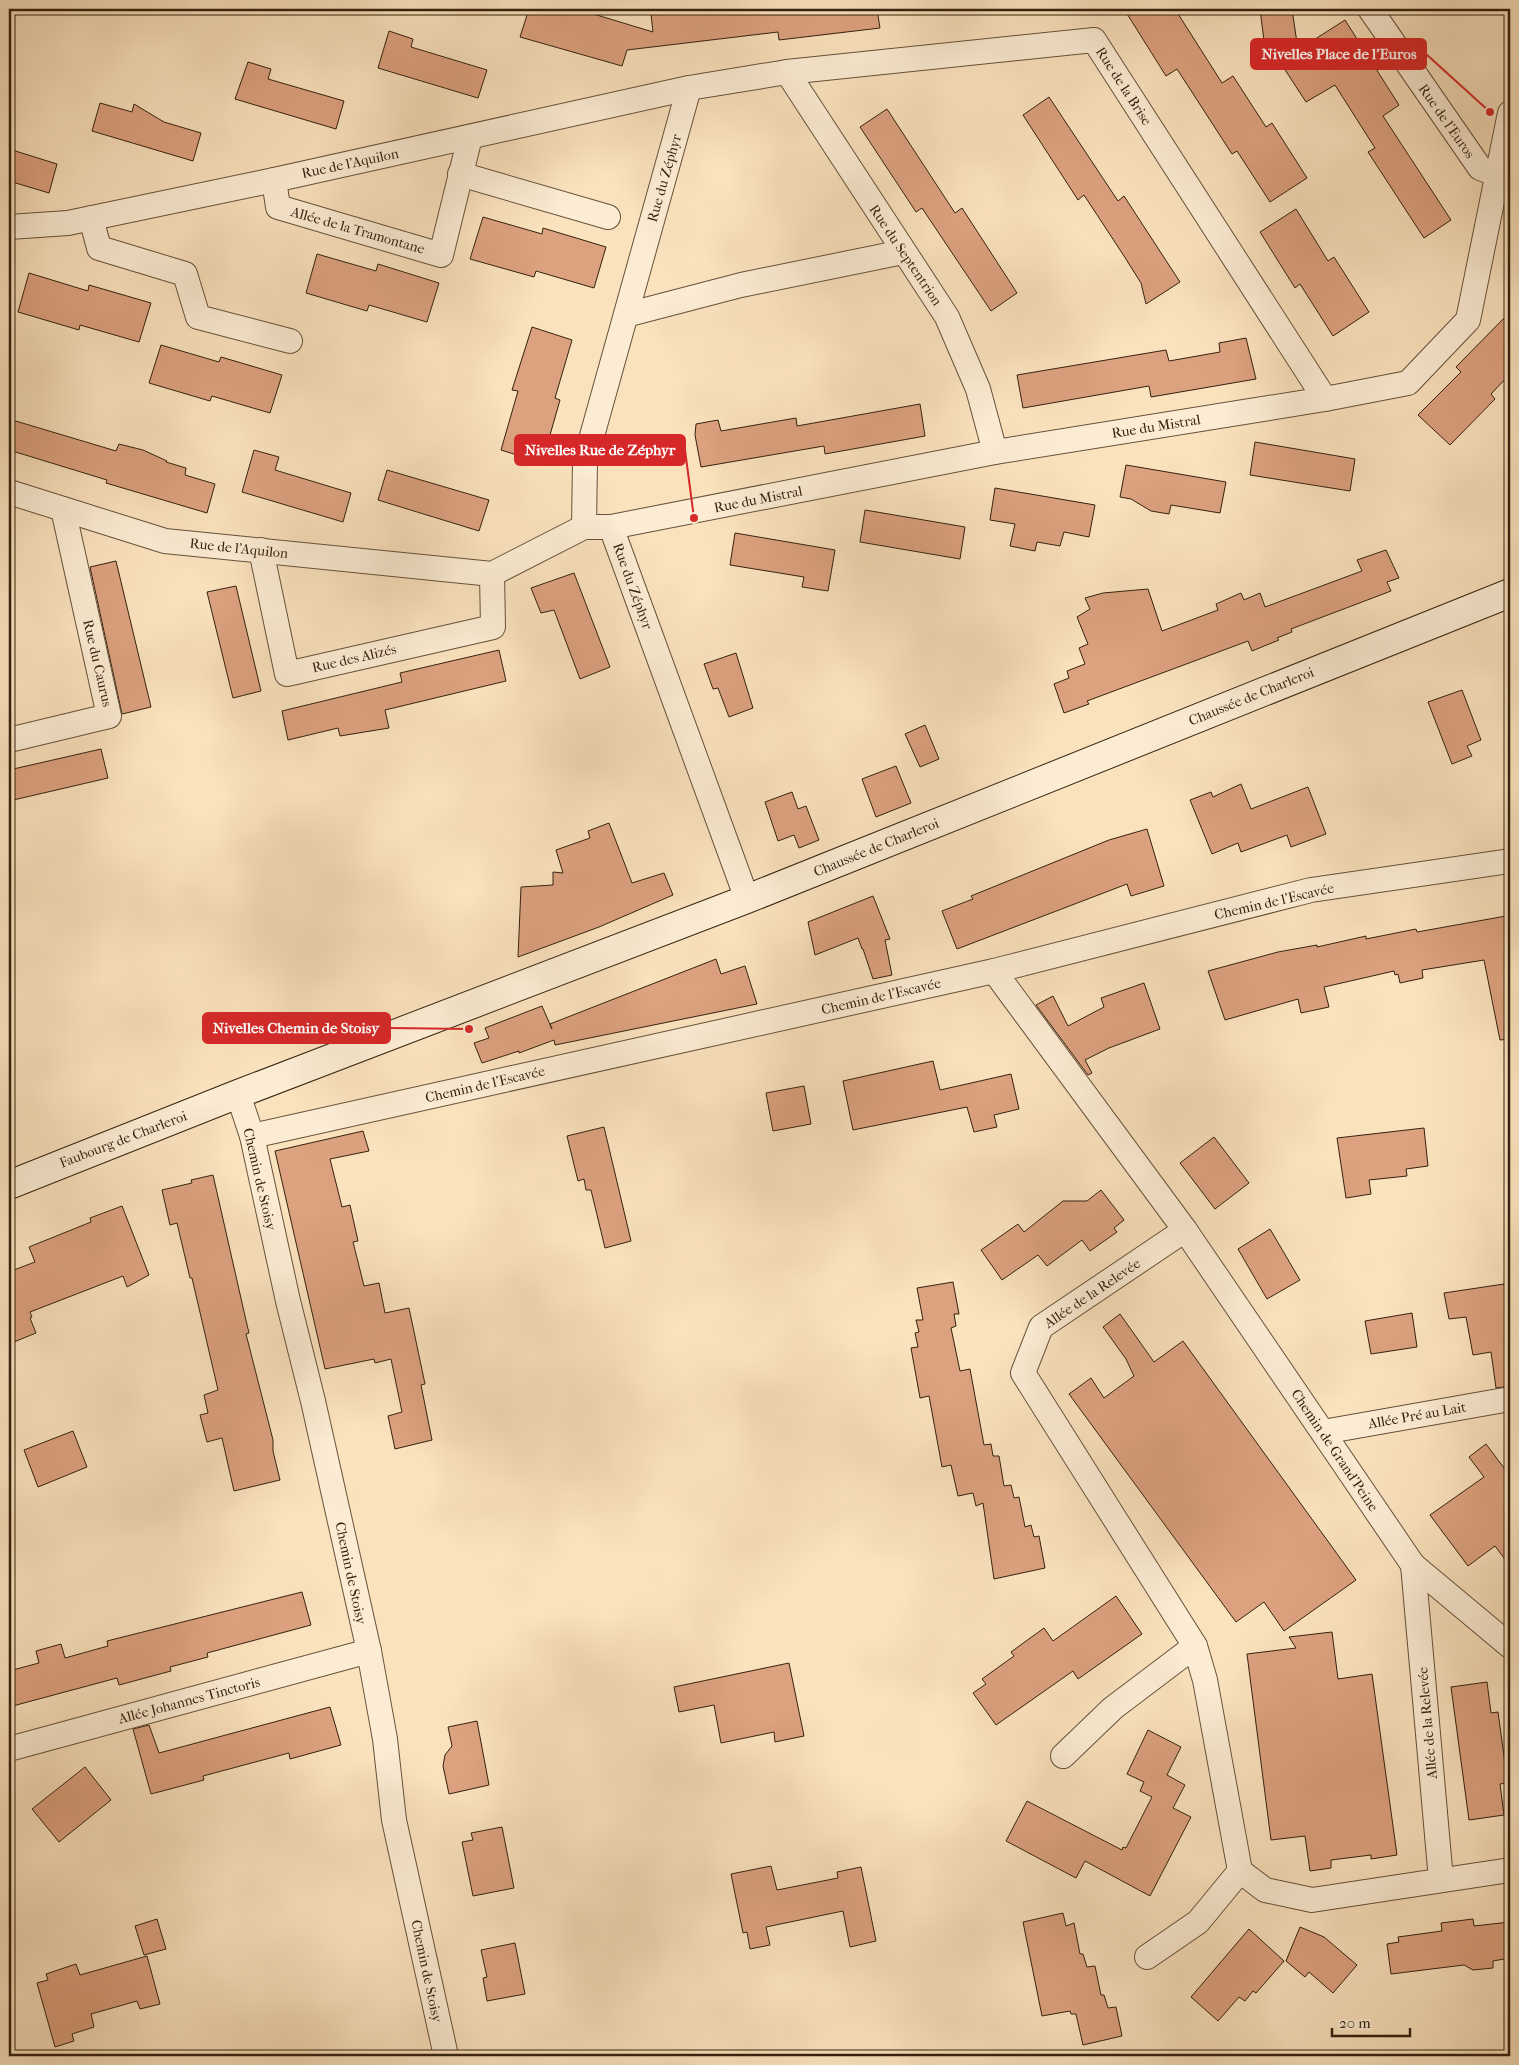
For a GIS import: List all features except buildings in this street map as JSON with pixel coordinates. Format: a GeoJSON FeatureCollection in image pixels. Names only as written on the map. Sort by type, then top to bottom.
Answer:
{"type":"FeatureCollection","features":[{"type":"Feature","properties":{"kind":"main road","name":"Chaussée de Charleroi"},"geometry":{"type":"LineString","coordinates":[[238,1094],[747,899],[1510,593]]}},
{"type":"Feature","properties":{"kind":"main road","name":"Faubourg de Charleroi"},"geometry":{"type":"LineString","coordinates":[[9,1184],[238,1094]]}},
{"type":"Feature","properties":{"kind":"street","name":"Rue de l'Euros"},"geometry":{"type":"LineString","coordinates":[[1370,9],[1480,168],[1498,175]]}},
{"type":"Feature","properties":{"kind":"street","name":"Rue de la Brise"},"geometry":{"type":"LineString","coordinates":[[690,88],[786,72],[1094,40],[1325,399]]}},
{"type":"Feature","properties":{"kind":"street","name":"Rue du Septentrion"},"geometry":{"type":"LineString","coordinates":[[786,72],[947,317],[978,389],[995,452]]}},
{"type":"Feature","properties":{"kind":"street","name":"Rue de l'Aquilon"},"geometry":{"type":"LineString","coordinates":[[9,227],[68,223],[274,180],[690,88]]}},
{"type":"Feature","properties":{"kind":"street","name":"Rue du Zéphyr"},"geometry":{"type":"LineString","coordinates":[[690,88],[585,461],[584,527],[611,527],[747,899]]}},
{"type":"Feature","properties":{"kind":"street","name":"Rue du Mistral"},"geometry":{"type":"LineString","coordinates":[[611,527],[995,452],[1325,399],[1408,383],[1468,320],[1510,113]]}},
{"type":"Feature","properties":{"kind":"street","name":"Allée de la Tramontane"},"geometry":{"type":"LineString","coordinates":[[274,180],[278,207],[441,255],[470,137]]}},
{"type":"Feature","properties":{"kind":"street"},"geometry":{"type":"LineString","coordinates":[[460,174],[608,217]]}},
{"type":"Feature","properties":{"kind":"street"},"geometry":{"type":"LineString","coordinates":[[91,218],[99,248],[185,274],[198,317],[290,341]]}},
{"type":"Feature","properties":{"kind":"street"},"geometry":{"type":"LineString","coordinates":[[626,315],[741,285],[903,252]]}},
{"type":"Feature","properties":{"kind":"street","name":"Rue de l'Aquilon"},"geometry":{"type":"LineString","coordinates":[[9,492],[165,540],[492,574]]}},
{"type":"Feature","properties":{"kind":"street","name":"Rue du Caurus"},"geometry":{"type":"LineString","coordinates":[[9,740],[109,716],[63,509]]}},
{"type":"Feature","properties":{"kind":"street"},"geometry":{"type":"LineString","coordinates":[[492,574],[584,527]]}},
{"type":"Feature","properties":{"kind":"street","name":"Rue des Alizés"},"geometry":{"type":"LineString","coordinates":[[261,550],[288,674],[493,627],[492,574]]}},
{"type":"Feature","properties":{"kind":"street","name":"Chemin de l'Escavée"},"geometry":{"type":"LineString","coordinates":[[252,1136],[994,971],[1311,890],[1510,861]]}},
{"type":"Feature","properties":{"kind":"street"},"geometry":{"type":"LineString","coordinates":[[994,971],[1185,1230]]}},
{"type":"Feature","properties":{"kind":"street","name":"Chemin de Stoisy"},"geometry":{"type":"LineString","coordinates":[[238,1094],[252,1136],[369,1651],[385,1739],[394,1820],[446,2056]]}},
{"type":"Feature","properties":{"kind":"street","name":"Chemin de Grand'Peine"},"geometry":{"type":"LineString","coordinates":[[1185,1230],[1414,1566],[1510,1646]]}},
{"type":"Feature","properties":{"kind":"street","name":"Allée de la Relevée"},"geometry":{"type":"LineString","coordinates":[[1185,1230],[1041,1327],[1022,1373],[1195,1646],[1205,1680],[1240,1871]]}},
{"type":"Feature","properties":{"kind":"street","name":"Allée Pré au Lait"},"geometry":{"type":"LineString","coordinates":[[1323,1432],[1510,1399]]}},
{"type":"Feature","properties":{"kind":"street","name":"Allée de la Relevée"},"geometry":{"type":"LineString","coordinates":[[1414,1566],[1441,1880]]}},
{"type":"Feature","properties":{"kind":"street"},"geometry":{"type":"LineString","coordinates":[[1064,1756],[1113,1708],[1195,1646]]}},
{"type":"Feature","properties":{"kind":"street","name":"Allée Johannes Tinctoris"},"geometry":{"type":"LineString","coordinates":[[9,1749],[369,1651]]}},
{"type":"Feature","properties":{"kind":"street"},"geometry":{"type":"LineString","coordinates":[[1147,1957],[1198,1922],[1240,1871],[1265,1890],[1312,1900],[1510,1870]]}},
{"type":"Feature","properties":{"kind":"place","name":"Nivelles Place de l'Euros"},"geometry":{"type":"Point","coordinates":[1490,112]}},
{"type":"Feature","properties":{"kind":"place","name":"Nivelles Rue de Zéphyr"},"geometry":{"type":"Point","coordinates":[694,518]}},
{"type":"Feature","properties":{"kind":"place","name":"Nivelles Chemin de Stoisy"},"geometry":{"type":"Point","coordinates":[469,1029]}}]}
